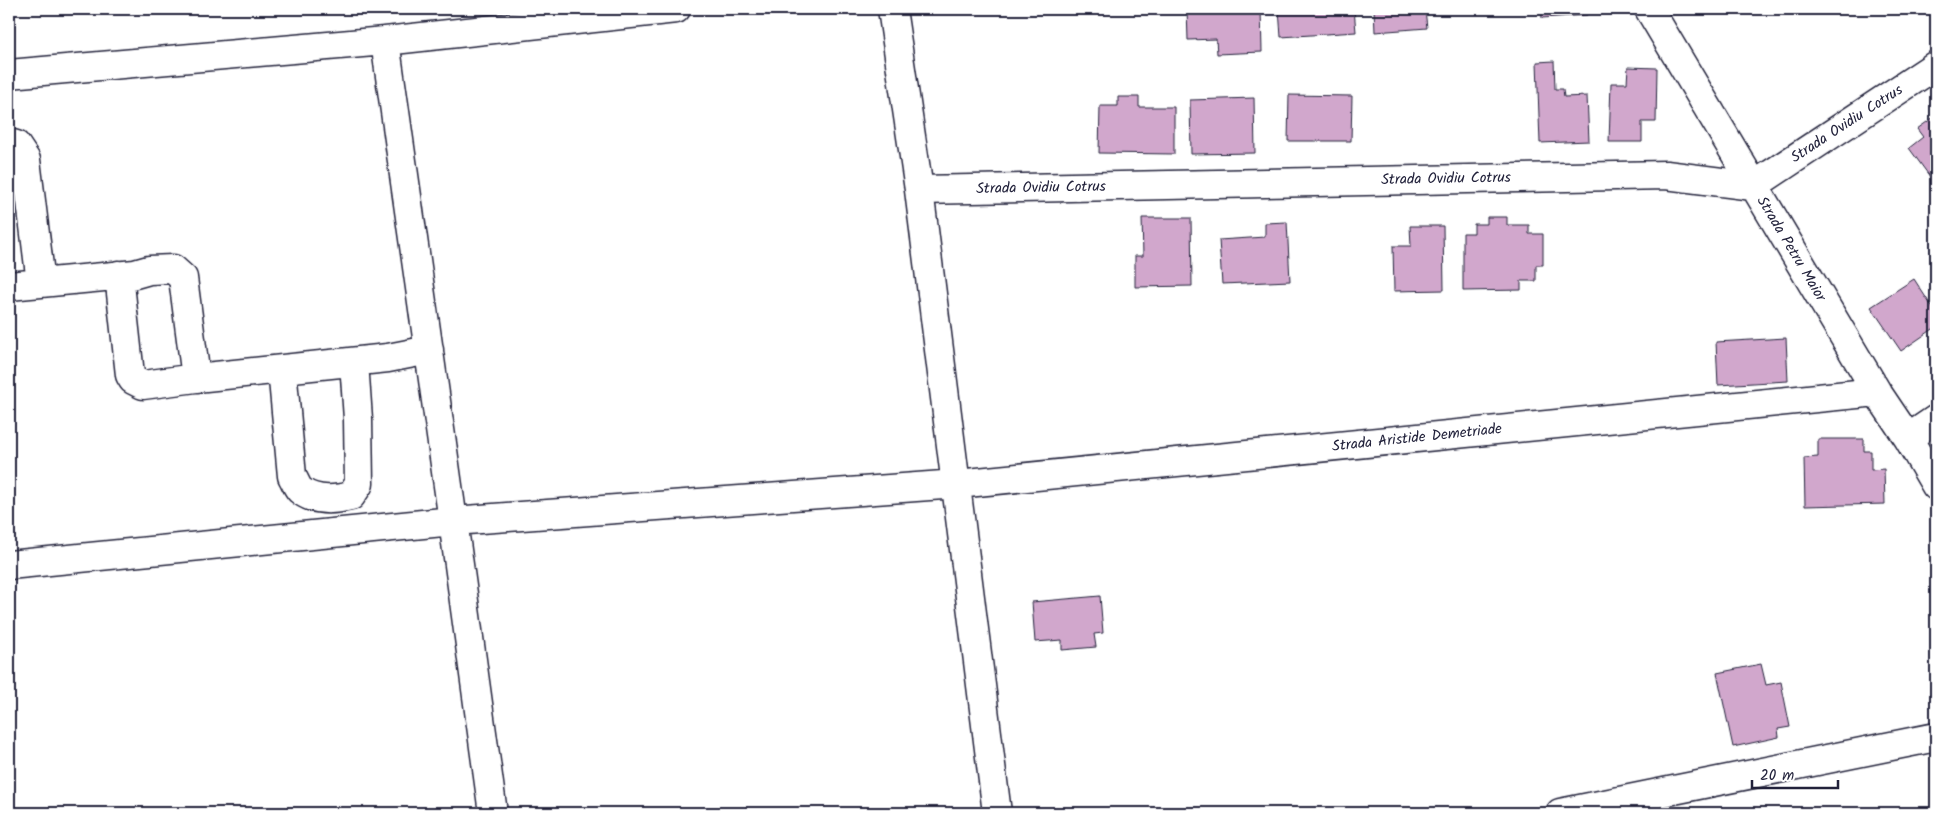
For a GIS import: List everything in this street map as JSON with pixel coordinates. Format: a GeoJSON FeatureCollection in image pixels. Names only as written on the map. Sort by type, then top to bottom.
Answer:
{"type":"FeatureCollection","features":[{"type":"Feature","properties":{"kind":"street"},"geometry":{"type":"LineString","coordinates":[[9,74],[385,41],[676,9]]}},
{"type":"Feature","properties":{"kind":"street"},"geometry":{"type":"LineString","coordinates":[[892,9],[919,190],[997,813]]}},
{"type":"Feature","properties":{"kind":"street","name":"Strada Petru Maior"},"geometry":{"type":"LineString","coordinates":[[1649,9],[1753,186],[1936,486]]}},
{"type":"Feature","properties":{"kind":"street"},"geometry":{"type":"LineString","coordinates":[[385,41],[492,813]]}},
{"type":"Feature","properties":{"kind":"street","name":"Strada Ovidiu Cotrus"},"geometry":{"type":"LineString","coordinates":[[919,190],[1666,175],[1753,186],[1936,65]]}},
{"type":"Feature","properties":{"kind":"street"},"geometry":{"type":"LineString","coordinates":[[9,143],[16,145],[26,160],[40,283]]}},
{"type":"Feature","properties":{"kind":"street"},"geometry":{"type":"LineString","coordinates":[[9,286],[173,269],[183,278],[196,378]]}},
{"type":"Feature","properties":{"kind":"street"},"geometry":{"type":"LineString","coordinates":[[119,275],[130,375],[133,380],[143,385],[388,358],[429,350]]}},
{"type":"Feature","properties":{"kind":"street"},"geometry":{"type":"LineString","coordinates":[[282,369],[292,476],[299,489],[307,494],[322,499],[337,500],[351,496],[359,484],[358,419],[354,362]]}},
{"type":"Feature","properties":{"kind":"street","name":"Strada Aristide Demetriade"},"geometry":{"type":"LineString","coordinates":[[9,565],[453,521],[957,484],[1877,392]]}},
{"type":"Feature","properties":{"kind":"street"},"geometry":{"type":"LineString","coordinates":[[1908,438],[1936,419]]}},
{"type":"Feature","properties":{"kind":"street"},"geometry":{"type":"LineString","coordinates":[[1560,813],[1936,737]]}},
{"type":"Feature","properties":{"kind":"building"},"geometry":{"type":"Polygon","coordinates":[[[1187,9],[1261,9],[1262,52],[1217,54],[1216,39],[1188,40],[1187,9]]]}},
{"type":"Feature","properties":{"kind":"building"},"geometry":{"type":"Polygon","coordinates":[[[1279,9],[1354,9],[1356,32],[1281,37],[1279,9]]]}},
{"type":"Feature","properties":{"kind":"building"},"geometry":{"type":"Polygon","coordinates":[[[1374,9],[1425,9],[1427,28],[1375,32],[1374,9]]]}},
{"type":"Feature","properties":{"kind":"building"},"geometry":{"type":"Polygon","coordinates":[[[1541,9],[1587,9],[1587,15],[1542,18],[1541,9]]]}},
{"type":"Feature","properties":{"kind":"building"},"geometry":{"type":"Polygon","coordinates":[[[1554,61],[1555,89],[1563,89],[1564,97],[1587,96],[1589,141],[1540,143],[1537,62],[1554,61]]]}},
{"type":"Feature","properties":{"kind":"building"},"geometry":{"type":"Polygon","coordinates":[[[1628,67],[1657,68],[1656,122],[1642,122],[1642,142],[1609,142],[1611,83],[1627,83],[1628,67]]]}},
{"type":"Feature","properties":{"kind":"building"},"geometry":{"type":"Polygon","coordinates":[[[1289,95],[1352,96],[1351,141],[1288,141],[1289,95]]]}},
{"type":"Feature","properties":{"kind":"building"},"geometry":{"type":"Polygon","coordinates":[[[1118,97],[1139,97],[1139,107],[1174,107],[1174,154],[1099,153],[1100,106],[1118,106],[1118,97]]]}},
{"type":"Feature","properties":{"kind":"building"},"geometry":{"type":"Polygon","coordinates":[[[1254,98],[1255,153],[1191,154],[1190,100],[1254,98]]]}},
{"type":"Feature","properties":{"kind":"building"},"geometry":{"type":"Polygon","coordinates":[[[1934,117],[1936,119],[1936,185],[1909,148],[1923,137],[1917,129],[1934,117]]]}},
{"type":"Feature","properties":{"kind":"building"},"geometry":{"type":"Polygon","coordinates":[[[1487,217],[1507,217],[1507,225],[1529,225],[1529,234],[1543,234],[1543,265],[1536,265],[1536,281],[1521,281],[1521,290],[1463,291],[1463,233],[1474,233],[1474,224],[1487,224],[1487,217]]]}},
{"type":"Feature","properties":{"kind":"building"},"geometry":{"type":"Polygon","coordinates":[[[1142,218],[1191,218],[1192,286],[1135,287],[1135,256],[1143,256],[1142,218]]]}},
{"type":"Feature","properties":{"kind":"building"},"geometry":{"type":"Polygon","coordinates":[[[1287,222],[1290,281],[1222,284],[1219,240],[1265,237],[1265,223],[1287,222]]]}},
{"type":"Feature","properties":{"kind":"building"},"geometry":{"type":"Polygon","coordinates":[[[1410,226],[1443,226],[1444,290],[1394,291],[1393,246],[1411,246],[1410,226]]]}},
{"type":"Feature","properties":{"kind":"building"},"geometry":{"type":"Polygon","coordinates":[[[1914,279],[1936,313],[1936,327],[1901,351],[1871,307],[1914,279]]]}},
{"type":"Feature","properties":{"kind":"building"},"geometry":{"type":"Polygon","coordinates":[[[1786,338],[1788,381],[1718,385],[1716,342],[1786,338]]]}},
{"type":"Feature","properties":{"kind":"building"},"geometry":{"type":"Polygon","coordinates":[[[1818,439],[1864,439],[1864,451],[1871,451],[1871,470],[1884,469],[1885,504],[1805,506],[1804,458],[1818,457],[1818,439]]]}},
{"type":"Feature","properties":{"kind":"building"},"geometry":{"type":"Polygon","coordinates":[[[1100,596],[1103,633],[1094,634],[1096,647],[1062,650],[1062,640],[1035,642],[1032,602],[1100,596]]]}},
{"type":"Feature","properties":{"kind":"building"},"geometry":{"type":"Polygon","coordinates":[[[1936,650],[1936,671],[1932,651],[1936,650]]]}},
{"type":"Feature","properties":{"kind":"building"},"geometry":{"type":"Polygon","coordinates":[[[1761,664],[1766,685],[1781,682],[1790,727],[1778,729],[1779,737],[1733,747],[1717,673],[1761,664]]]}}]}
